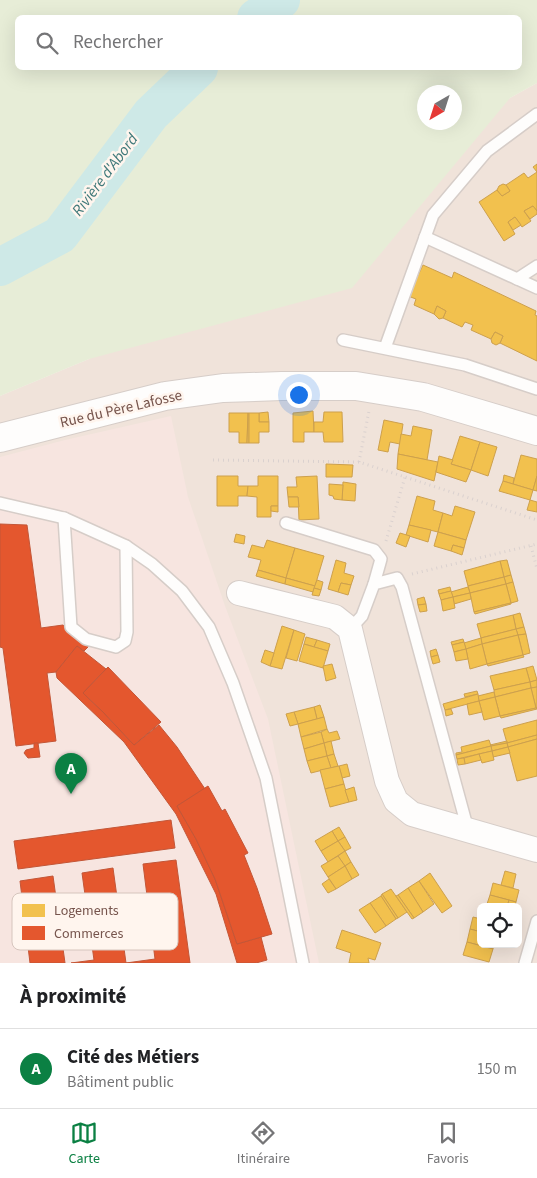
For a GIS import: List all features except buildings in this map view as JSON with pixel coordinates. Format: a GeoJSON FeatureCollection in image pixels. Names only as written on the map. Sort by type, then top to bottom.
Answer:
{"type":"FeatureCollection","features":[{"type":"Feature","properties":{"kind":"street","name":"Rue du Père Lafosse"},"geometry":{"type":"LineString","coordinates":[[0,438],[165,396],[223,388],[282,386],[356,386],[423,397],[537,431]]}},
{"type":"Feature","properties":{"kind":"street"},"geometry":{"type":"LineString","coordinates":[[238,593],[335,617],[350,629],[387,781],[396,802],[412,814],[537,852]]}},
{"type":"Feature","properties":{"kind":"lane"},"geometry":{"type":"LineString","coordinates":[[385,348],[433,215],[487,151],[537,114]]}},
{"type":"Feature","properties":{"kind":"lane"},"geometry":{"type":"LineString","coordinates":[[425,237],[537,288]]}},
{"type":"Feature","properties":{"kind":"lane"},"geometry":{"type":"LineString","coordinates":[[517,279],[537,266]]}},
{"type":"Feature","properties":{"kind":"lane"},"geometry":{"type":"LineString","coordinates":[[343,340],[465,365],[537,389]]}},
{"type":"Feature","properties":{"kind":"lane"},"geometry":{"type":"LineString","coordinates":[[0,502],[64,518],[126,546],[152,564],[182,591],[209,627],[233,683],[266,778],[303,963]]}},
{"type":"Feature","properties":{"kind":"lane"},"geometry":{"type":"LineString","coordinates":[[64,518],[71,626],[86,639],[116,647],[125,641],[127,632],[126,546]]}},
{"type":"Feature","properties":{"kind":"lane"},"geometry":{"type":"LineString","coordinates":[[286,523],[374,550],[381,559],[362,616],[350,629]]}},
{"type":"Feature","properties":{"kind":"lane"},"geometry":{"type":"LineString","coordinates":[[374,584],[397,578],[402,587],[468,830]]}},
{"type":"Feature","properties":{"kind":"lane"},"geometry":{"type":"LineString","coordinates":[[525,963],[537,921]]}},
{"type":"Feature","properties":{"kind":"path"},"geometry":{"type":"LineString","coordinates":[[359,462],[373,389]]}},
{"type":"Feature","properties":{"kind":"path"},"geometry":{"type":"LineString","coordinates":[[213,460],[359,462],[537,520]]}},
{"type":"Feature","properties":{"kind":"path"},"geometry":{"type":"LineString","coordinates":[[381,559],[405,477]]}},
{"type":"Feature","properties":{"kind":"path"},"geometry":{"type":"LineString","coordinates":[[397,578],[537,544]]}},
{"type":"Feature","properties":{"kind":"path"},"geometry":{"type":"LineString","coordinates":[[532,546],[537,569]]}},
{"type":"Feature","properties":{"kind":"shaded area"},"geometry":{"type":"Polygon","coordinates":[[[537,83],[537,963],[0,963],[0,396],[89,359],[537,83]]]}},
{"type":"Feature","properties":{"kind":"shaded area"},"geometry":{"type":"Polygon","coordinates":[[[171,416],[188,497],[225,606],[268,719],[319,963],[0,963],[0,457],[171,416]]]}},
{"type":"Feature","properties":{"kind":"green space"},"geometry":{"type":"Polygon","coordinates":[[[0,0],[537,0],[537,83],[510,98],[352,288],[89,359],[0,396],[0,0]]]}},
{"type":"Feature","properties":{"kind":"waterway","name":"Rivière d'Abord"},"geometry":{"type":"LineString","coordinates":[[260,15],[281,0]]}},
{"type":"Feature","properties":{"kind":"waterway","name":"Rivière d'Abord"},"geometry":{"type":"LineString","coordinates":[[0,267],[60,235],[151,114],[197,70]]}},
{"type":"Feature","properties":{"kind":"place","name":"Cité des Métiers"},"geometry":{"type":"Point","coordinates":[71,794]}}]}
